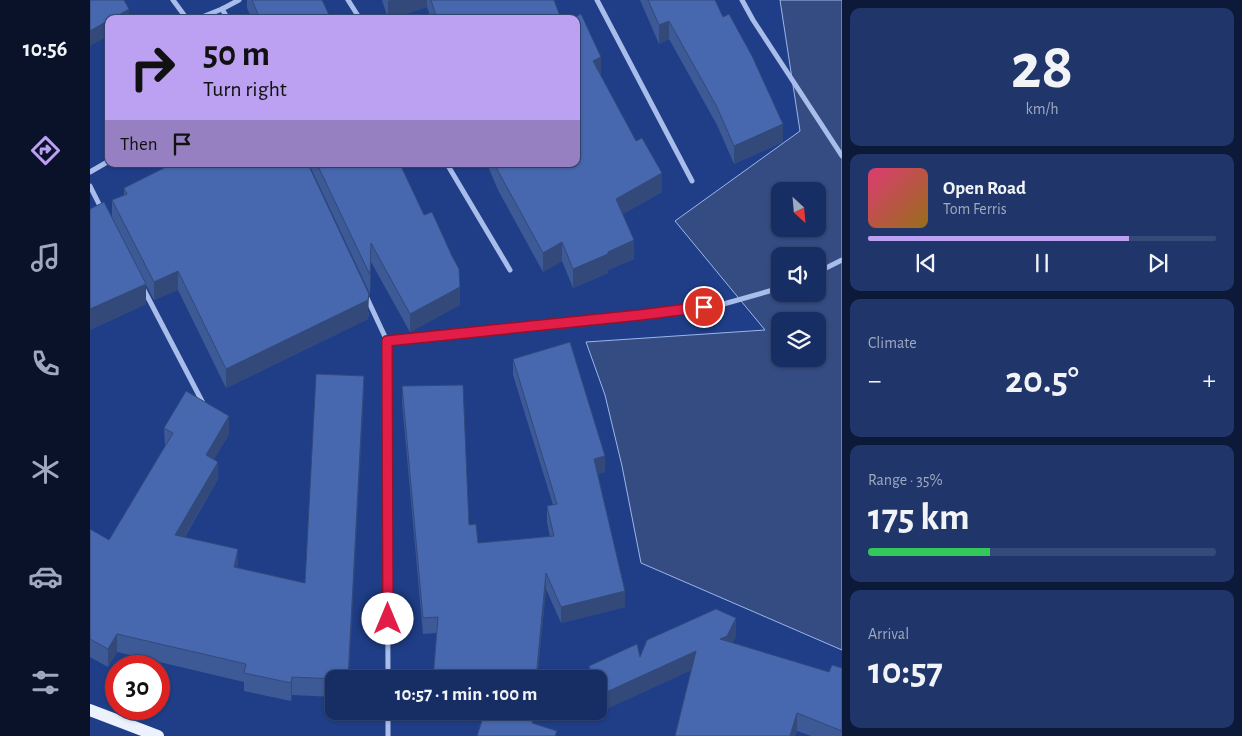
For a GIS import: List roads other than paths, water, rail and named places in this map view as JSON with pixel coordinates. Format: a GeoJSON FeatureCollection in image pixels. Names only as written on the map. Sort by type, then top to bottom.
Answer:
{"type":"FeatureCollection","features":[{"type":"Feature","properties":{"kind":"main road"},"geometry":{"type":"LineString","coordinates":[[90,710],[158,736]]}},
{"type":"Feature","properties":{"kind":"street"},"geometry":{"type":"LineString","coordinates":[[173,0],[184,15]]}},
{"type":"Feature","properties":{"kind":"street"},"geometry":{"type":"LineString","coordinates":[[207,15],[239,0]]}},
{"type":"Feature","properties":{"kind":"street"},"geometry":{"type":"LineString","coordinates":[[348,0],[357,15]]}},
{"type":"Feature","properties":{"kind":"street"},"geometry":{"type":"LineString","coordinates":[[597,0],[692,181]]}},
{"type":"Feature","properties":{"kind":"street"},"geometry":{"type":"LineString","coordinates":[[742,0],[753,20],[842,156]]}},
{"type":"Feature","properties":{"kind":"street"},"geometry":{"type":"LineString","coordinates":[[222,9],[226,15]]}},
{"type":"Feature","properties":{"kind":"street"},"geometry":{"type":"LineString","coordinates":[[90,172],[105,163]]}},
{"type":"Feature","properties":{"kind":"street"},"geometry":{"type":"LineString","coordinates":[[449,167],[510,270]]}},
{"type":"Feature","properties":{"kind":"street"},"geometry":{"type":"LineString","coordinates":[[90,186],[104,213]]}},
{"type":"Feature","properties":{"kind":"street"},"geometry":{"type":"LineString","coordinates":[[826,268],[842,260]]}},
{"type":"Feature","properties":{"kind":"street"},"geometry":{"type":"LineString","coordinates":[[141,284],[205,408]]}},
{"type":"Feature","properties":{"kind":"street"},"geometry":{"type":"LineString","coordinates":[[387,341],[720,305],[771,291]]}},
{"type":"Feature","properties":{"kind":"street"},"geometry":{"type":"LineString","coordinates":[[366,297],[387,341],[388,670]]}},
{"type":"Feature","properties":{"kind":"street"},"geometry":{"type":"LineString","coordinates":[[388,720],[388,736]]}},
{"type":"Feature","properties":{"kind":"water"},"geometry":{"type":"Polygon","coordinates":[[[780,0],[842,0],[842,650],[641,563],[622,466],[605,395],[586,342],[765,330],[675,221],[800,131],[780,0]]]}}]}
